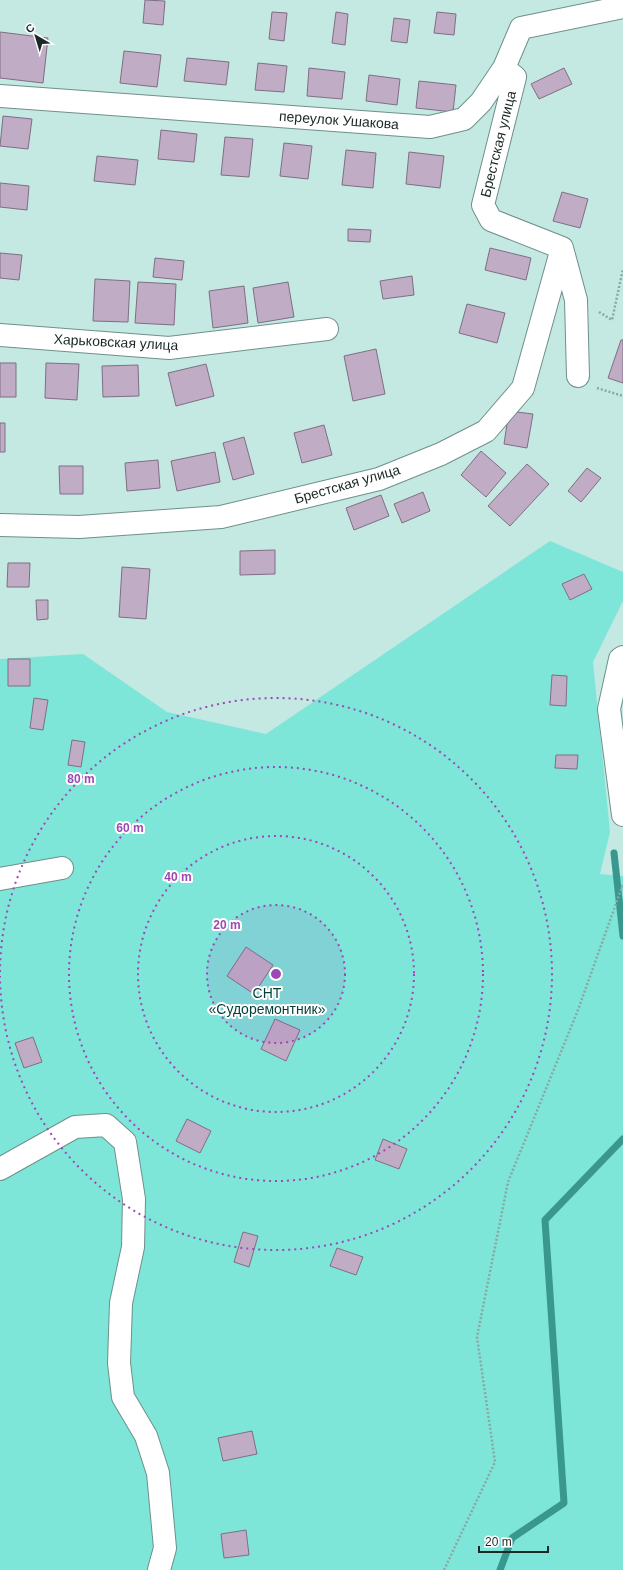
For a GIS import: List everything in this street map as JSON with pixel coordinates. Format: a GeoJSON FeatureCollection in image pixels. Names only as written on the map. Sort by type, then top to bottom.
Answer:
{"type":"FeatureCollection","features":[{"type":"Feature","properties":{"kind":"street","name":"переулок Ушакова"},"geometry":{"type":"LineString","coordinates":[[0,96],[430,127],[464,119],[481,102],[504,68],[520,28],[623,7]]}},
{"type":"Feature","properties":{"kind":"street","name":"Брестская улица"},"geometry":{"type":"LineString","coordinates":[[0,525],[79,527],[221,517],[379,478],[442,454],[486,431],[522,388],[562,248],[491,220],[483,205],[515,77],[504,68]]}},
{"type":"Feature","properties":{"kind":"street"},"geometry":{"type":"LineString","coordinates":[[562,248],[576,300],[578,376]]}},
{"type":"Feature","properties":{"kind":"street","name":"Харьковская улица"},"geometry":{"type":"LineString","coordinates":[[0,335],[168,348],[327,329]]}},
{"type":"Feature","properties":{"kind":"street"},"geometry":{"type":"LineString","coordinates":[[623,657],[620,659],[609,709],[623,815]]}},
{"type":"Feature","properties":{"kind":"street"},"geometry":{"type":"LineString","coordinates":[[0,878],[62,868]]}},
{"type":"Feature","properties":{"kind":"street"},"geometry":{"type":"LineString","coordinates":[[0,1169],[75,1127],[106,1126],[125,1142],[134,1199],[133,1247],[121,1303],[119,1363],[122,1397],[146,1436],[158,1473],[165,1548],[159,1570]]}},
{"type":"Feature","properties":{"kind":"path"},"geometry":{"type":"LineString","coordinates":[[576,300],[612,320],[623,269]]}},
{"type":"Feature","properties":{"kind":"path"},"geometry":{"type":"LineString","coordinates":[[578,376],[592,386],[623,396]]}},
{"type":"Feature","properties":{"kind":"path"},"geometry":{"type":"LineString","coordinates":[[444,1570],[495,1462],[477,1337],[508,1182],[578,1010],[623,884]]}},
{"type":"Feature","properties":{"kind":"green space","name":"СНТ «Судоремонтник»"},"geometry":{"type":"Polygon","coordinates":[[[550,541],[623,572],[623,601],[593,662],[610,832],[600,874],[623,876],[623,1570],[0,1570],[0,659],[83,654],[167,712],[266,734],[550,541]]]}},
{"type":"Feature","properties":{"kind":"building"},"geometry":{"type":"Polygon","coordinates":[[[145,0],[165,1],[163,25],[143,23],[145,0]]]}},
{"type":"Feature","properties":{"kind":"building"},"geometry":{"type":"Polygon","coordinates":[[[272,12],[287,13],[284,41],[269,39],[272,12]]]}},
{"type":"Feature","properties":{"kind":"building"},"geometry":{"type":"Polygon","coordinates":[[[336,12],[348,14],[345,45],[332,43],[336,12]]]}},
{"type":"Feature","properties":{"kind":"building"},"geometry":{"type":"Polygon","coordinates":[[[437,12],[456,14],[454,35],[434,33],[437,12]]]}},
{"type":"Feature","properties":{"kind":"building"},"geometry":{"type":"Polygon","coordinates":[[[394,18],[410,20],[407,43],[391,41],[394,18]]]}},
{"type":"Feature","properties":{"kind":"building"},"geometry":{"type":"Polygon","coordinates":[[[0,32],[48,38],[43,83],[0,78],[0,32]]]}},
{"type":"Feature","properties":{"kind":"building"},"geometry":{"type":"Polygon","coordinates":[[[124,51],[161,55],[157,87],[120,83],[124,51]]]}},
{"type":"Feature","properties":{"kind":"building"},"geometry":{"type":"Polygon","coordinates":[[[187,58],[229,62],[226,85],[184,81],[187,58]]]}},
{"type":"Feature","properties":{"kind":"building"},"geometry":{"type":"Polygon","coordinates":[[[258,63],[287,66],[284,92],[255,90],[258,63]]]}},
{"type":"Feature","properties":{"kind":"building"},"geometry":{"type":"Polygon","coordinates":[[[309,68],[345,72],[342,99],[307,96],[309,68]]]}},
{"type":"Feature","properties":{"kind":"building"},"geometry":{"type":"Polygon","coordinates":[[[564,68],[572,84],[539,99],[531,84],[564,68]]]}},
{"type":"Feature","properties":{"kind":"building"},"geometry":{"type":"Polygon","coordinates":[[[369,75],[400,79],[397,105],[366,101],[369,75]]]}},
{"type":"Feature","properties":{"kind":"building"},"geometry":{"type":"Polygon","coordinates":[[[419,81],[456,85],[453,112],[416,108],[419,81]]]}},
{"type":"Feature","properties":{"kind":"building"},"geometry":{"type":"Polygon","coordinates":[[[3,116],[32,119],[28,149],[0,146],[3,116]]]}},
{"type":"Feature","properties":{"kind":"building"},"geometry":{"type":"Polygon","coordinates":[[[161,130],[197,134],[194,162],[158,159],[161,130]]]}},
{"type":"Feature","properties":{"kind":"building"},"geometry":{"type":"Polygon","coordinates":[[[225,137],[253,139],[249,177],[221,175],[225,137]]]}},
{"type":"Feature","properties":{"kind":"building"},"geometry":{"type":"Polygon","coordinates":[[[284,143],[312,146],[308,179],[280,176],[284,143]]]}},
{"type":"Feature","properties":{"kind":"building"},"geometry":{"type":"Polygon","coordinates":[[[346,150],[376,153],[373,188],[342,185],[346,150]]]}},
{"type":"Feature","properties":{"kind":"building"},"geometry":{"type":"Polygon","coordinates":[[[409,152],[444,156],[440,188],[406,184],[409,152]]]}},
{"type":"Feature","properties":{"kind":"building"},"geometry":{"type":"Polygon","coordinates":[[[97,156],[138,160],[135,185],[94,181],[97,156]]]}},
{"type":"Feature","properties":{"kind":"building"},"geometry":{"type":"Polygon","coordinates":[[[0,183],[29,186],[27,210],[0,207],[0,183]]]}},
{"type":"Feature","properties":{"kind":"building"},"geometry":{"type":"Polygon","coordinates":[[[562,192],[588,199],[580,228],[553,221],[562,192]]]}},
{"type":"Feature","properties":{"kind":"building"},"geometry":{"type":"Polygon","coordinates":[[[348,229],[371,230],[370,242],[348,241],[348,229]]]}},
{"type":"Feature","properties":{"kind":"building"},"geometry":{"type":"Polygon","coordinates":[[[490,248],[531,258],[526,280],[485,270],[490,248]]]}},
{"type":"Feature","properties":{"kind":"building"},"geometry":{"type":"Polygon","coordinates":[[[0,253],[22,255],[19,280],[0,278],[0,253]]]}},
{"type":"Feature","properties":{"kind":"building"},"geometry":{"type":"Polygon","coordinates":[[[155,258],[184,261],[182,280],[153,277],[155,258]]]}},
{"type":"Feature","properties":{"kind":"building"},"geometry":{"type":"Polygon","coordinates":[[[412,276],[414,295],[383,299],[380,281],[412,276]]]}},
{"type":"Feature","properties":{"kind":"building"},"geometry":{"type":"Polygon","coordinates":[[[95,279],[130,281],[128,322],[93,321],[95,279]]]}},
{"type":"Feature","properties":{"kind":"building"},"geometry":{"type":"Polygon","coordinates":[[[138,282],[176,284],[174,325],[135,323],[138,282]]]}},
{"type":"Feature","properties":{"kind":"building"},"geometry":{"type":"Polygon","coordinates":[[[288,282],[294,317],[258,323],[253,288],[288,282]]]}},
{"type":"Feature","properties":{"kind":"building"},"geometry":{"type":"Polygon","coordinates":[[[244,286],[248,323],[213,328],[209,291],[244,286]]]}},
{"type":"Feature","properties":{"kind":"building"},"geometry":{"type":"Polygon","coordinates":[[[467,304],[505,313],[497,343],[459,333],[467,304]]]}},
{"type":"Feature","properties":{"kind":"building"},"geometry":{"type":"Polygon","coordinates":[[[621,340],[623,340],[623,383],[608,378],[621,340]]]}},
{"type":"Feature","properties":{"kind":"building"},"geometry":{"type":"Polygon","coordinates":[[[376,349],[385,394],[353,401],[344,356],[376,349]]]}},
{"type":"Feature","properties":{"kind":"building"},"geometry":{"type":"Polygon","coordinates":[[[0,363],[16,363],[16,397],[0,397],[0,363]]]}},
{"type":"Feature","properties":{"kind":"building"},"geometry":{"type":"Polygon","coordinates":[[[46,363],[79,364],[77,400],[45,398],[46,363]]]}},
{"type":"Feature","properties":{"kind":"building"},"geometry":{"type":"Polygon","coordinates":[[[206,364],[214,396],[176,406],[168,373],[206,364]]]}},
{"type":"Feature","properties":{"kind":"building"},"geometry":{"type":"Polygon","coordinates":[[[138,365],[139,396],[103,397],[102,366],[138,365]]]}},
{"type":"Feature","properties":{"kind":"building"},"geometry":{"type":"Polygon","coordinates":[[[509,411],[533,414],[527,448],[504,444],[509,411]]]}},
{"type":"Feature","properties":{"kind":"building"},"geometry":{"type":"Polygon","coordinates":[[[0,423],[5,423],[5,452],[0,452],[0,423]]]}},
{"type":"Feature","properties":{"kind":"building"},"geometry":{"type":"Polygon","coordinates":[[[324,425],[332,455],[302,463],[294,433],[324,425]]]}},
{"type":"Feature","properties":{"kind":"building"},"geometry":{"type":"Polygon","coordinates":[[[244,437],[254,474],[233,480],[223,443],[244,437]]]}},
{"type":"Feature","properties":{"kind":"building"},"geometry":{"type":"Polygon","coordinates":[[[481,451],[506,473],[486,497],[461,475],[481,451]]]}},
{"type":"Feature","properties":{"kind":"building"},"geometry":{"type":"Polygon","coordinates":[[[215,452],[220,482],[177,491],[171,461],[215,452]]]}},
{"type":"Feature","properties":{"kind":"building"},"geometry":{"type":"Polygon","coordinates":[[[158,460],[160,488],[127,491],[125,463],[158,460]]]}},
{"type":"Feature","properties":{"kind":"building"},"geometry":{"type":"Polygon","coordinates":[[[527,464],[549,484],[510,526],[488,506],[527,464]]]}},
{"type":"Feature","properties":{"kind":"building"},"geometry":{"type":"Polygon","coordinates":[[[59,466],[83,466],[83,494],[60,494],[59,466]]]}},
{"type":"Feature","properties":{"kind":"building"},"geometry":{"type":"Polygon","coordinates":[[[587,468],[601,478],[581,502],[568,491],[587,468]]]}},
{"type":"Feature","properties":{"kind":"building"},"geometry":{"type":"Polygon","coordinates":[[[423,492],[430,511],[402,523],[394,504],[423,492]]]}},
{"type":"Feature","properties":{"kind":"building"},"geometry":{"type":"Polygon","coordinates":[[[381,495],[389,516],[354,530],[346,508],[381,495]]]}},
{"type":"Feature","properties":{"kind":"building"},"geometry":{"type":"Polygon","coordinates":[[[275,550],[275,574],[240,575],[240,551],[275,550]]]}},
{"type":"Feature","properties":{"kind":"building"},"geometry":{"type":"Polygon","coordinates":[[[8,563],[30,563],[29,587],[7,587],[8,563]]]}},
{"type":"Feature","properties":{"kind":"building"},"geometry":{"type":"Polygon","coordinates":[[[122,567],[150,569],[146,619],[119,617],[122,567]]]}},
{"type":"Feature","properties":{"kind":"building"},"geometry":{"type":"Polygon","coordinates":[[[584,574],[592,589],[570,600],[562,584],[584,574]]]}},
{"type":"Feature","properties":{"kind":"building"},"geometry":{"type":"Polygon","coordinates":[[[36,600],[48,600],[48,619],[37,620],[36,600]]]}},
{"type":"Feature","properties":{"kind":"building"},"geometry":{"type":"Polygon","coordinates":[[[8,659],[30,659],[30,686],[8,686],[8,659]]]}},
{"type":"Feature","properties":{"kind":"building"},"geometry":{"type":"Polygon","coordinates":[[[552,675],[567,676],[566,706],[550,705],[552,675]]]}},
{"type":"Feature","properties":{"kind":"building"},"geometry":{"type":"Polygon","coordinates":[[[34,698],[48,700],[43,730],[30,728],[34,698]]]}},
{"type":"Feature","properties":{"kind":"building"},"geometry":{"type":"Polygon","coordinates":[[[72,740],[85,742],[81,767],[68,765],[72,740]]]}},
{"type":"Feature","properties":{"kind":"building"},"geometry":{"type":"Polygon","coordinates":[[[556,755],[578,755],[577,769],[555,768],[556,755]]]}},
{"type":"Feature","properties":{"kind":"building"},"geometry":{"type":"Polygon","coordinates":[[[246,947],[273,965],[254,994],[227,976],[246,947]]]}},
{"type":"Feature","properties":{"kind":"building"},"geometry":{"type":"Polygon","coordinates":[[[275,1019],[300,1030],[286,1061],[261,1049],[275,1019]]]}},
{"type":"Feature","properties":{"kind":"building"},"geometry":{"type":"Polygon","coordinates":[[[33,1037],[42,1062],[24,1068],[15,1043],[33,1037]]]}},
{"type":"Feature","properties":{"kind":"building"},"geometry":{"type":"Polygon","coordinates":[[[187,1119],[211,1131],[200,1153],[176,1141],[187,1119]]]}},
{"type":"Feature","properties":{"kind":"building"},"geometry":{"type":"Polygon","coordinates":[[[383,1139],[407,1149],[399,1169],[375,1160],[383,1139]]]}},
{"type":"Feature","properties":{"kind":"building"},"geometry":{"type":"Polygon","coordinates":[[[243,1232],[258,1236],[249,1267],[234,1262],[243,1232]]]}},
{"type":"Feature","properties":{"kind":"building"},"geometry":{"type":"Polygon","coordinates":[[[337,1248],[363,1257],[356,1275],[330,1266],[337,1248]]]}},
{"type":"Feature","properties":{"kind":"building"},"geometry":{"type":"Polygon","coordinates":[[[252,1431],[257,1454],[223,1461],[218,1438],[252,1431]]]}},
{"type":"Feature","properties":{"kind":"building"},"geometry":{"type":"Polygon","coordinates":[[[246,1530],[249,1555],[224,1558],[221,1534],[246,1530]]]}},
{"type":"Feature","properties":{"kind":"waterway"},"geometry":{"type":"LineString","coordinates":[[614,853],[623,936]]}},
{"type":"Feature","properties":{"kind":"waterway"},"geometry":{"type":"LineString","coordinates":[[500,1570],[512,1538],[564,1503],[545,1220],[623,1139]]}}]}
